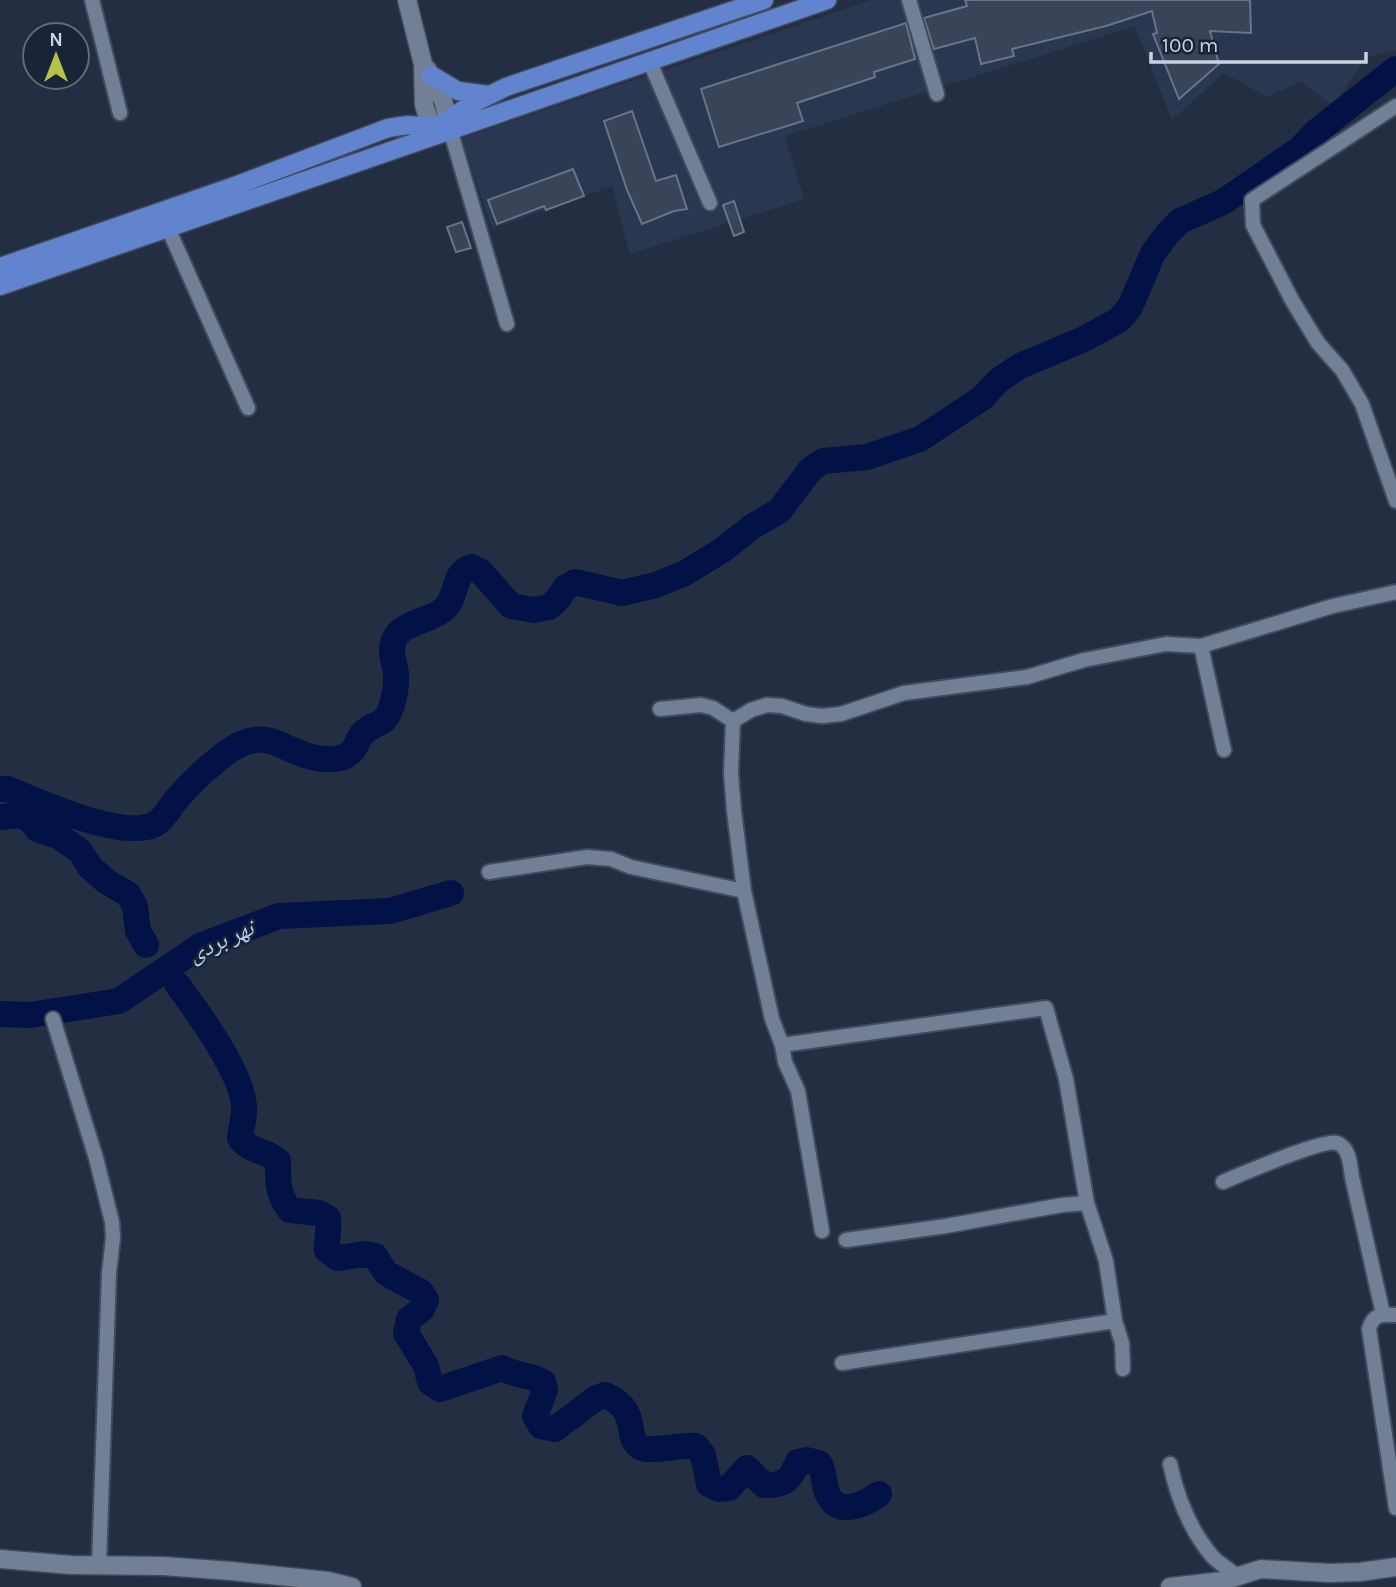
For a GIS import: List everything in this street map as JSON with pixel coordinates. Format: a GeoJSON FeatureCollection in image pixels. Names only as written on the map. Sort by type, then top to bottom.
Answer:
{"type":"FeatureCollection","features":[{"type":"Feature","properties":{"kind":"main road"},"geometry":{"type":"LineString","coordinates":[[0,286],[74,252],[232,187],[354,141],[398,126],[441,128],[489,95],[506,87],[764,0]]}},
{"type":"Feature","properties":{"kind":"main road"},"geometry":{"type":"LineString","coordinates":[[0,267],[74,252],[168,228],[361,160],[441,128],[827,0]]}},
{"type":"Feature","properties":{"kind":"main road"},"geometry":{"type":"LineString","coordinates":[[427,69],[458,91],[489,95]]}},
{"type":"Feature","properties":{"kind":"main road"},"geometry":{"type":"LineString","coordinates":[[354,141],[361,160]]}},
{"type":"Feature","properties":{"kind":"street"},"geometry":{"type":"LineString","coordinates":[[92,0],[120,113]]}},
{"type":"Feature","properties":{"kind":"street"},"geometry":{"type":"LineString","coordinates":[[407,0],[427,69],[443,100],[441,128],[507,324]]}},
{"type":"Feature","properties":{"kind":"street"},"geometry":{"type":"LineString","coordinates":[[909,0],[937,94]]}},
{"type":"Feature","properties":{"kind":"street"},"geometry":{"type":"LineString","coordinates":[[649,60],[710,204]]}},
{"type":"Feature","properties":{"kind":"street"},"geometry":{"type":"LineString","coordinates":[[1396,106],[1252,200],[1253,225],[1299,312],[1318,343],[1342,370],[1362,404],[1391,464],[1396,501]]}},
{"type":"Feature","properties":{"kind":"street"},"geometry":{"type":"LineString","coordinates":[[168,228],[248,408]]}},
{"type":"Feature","properties":{"kind":"street"},"geometry":{"type":"LineString","coordinates":[[733,721],[751,710],[767,705],[822,716],[841,714],[904,693],[1027,677],[1060,666],[1129,650],[1166,644],[1202,646],[1333,606],[1396,592]]}},
{"type":"Feature","properties":{"kind":"street"},"geometry":{"type":"LineString","coordinates":[[1202,646],[1224,750]]}},
{"type":"Feature","properties":{"kind":"street"},"geometry":{"type":"LineString","coordinates":[[660,709],[701,705],[713,708],[733,721]]}},
{"type":"Feature","properties":{"kind":"street"},"geometry":{"type":"LineString","coordinates":[[733,721],[731,773],[744,891],[772,1019],[785,1062],[798,1091],[822,1231]]}},
{"type":"Feature","properties":{"kind":"street"},"geometry":{"type":"LineString","coordinates":[[489,872],[587,857],[744,891]]}},
{"type":"Feature","properties":{"kind":"street"},"geometry":{"type":"LineString","coordinates":[[782,1045],[1046,1008],[1066,1079],[1087,1203],[1106,1262],[1115,1321],[1122,1343],[1123,1369]]}},
{"type":"Feature","properties":{"kind":"street"},"geometry":{"type":"LineString","coordinates":[[53,1019],[96,1158],[112,1222],[99,1565]]}},
{"type":"Feature","properties":{"kind":"street"},"geometry":{"type":"LineString","coordinates":[[1223,1182],[1317,1145],[1338,1144],[1344,1148],[1350,1159],[1352,1177],[1390,1315],[1371,1321],[1369,1329],[1396,1508]]}},
{"type":"Feature","properties":{"kind":"street"},"geometry":{"type":"LineString","coordinates":[[846,1240],[1087,1203]]}},
{"type":"Feature","properties":{"kind":"street"},"geometry":{"type":"LineString","coordinates":[[842,1363],[1115,1321]]}},
{"type":"Feature","properties":{"kind":"street"},"geometry":{"type":"LineString","coordinates":[[1170,1464],[1175,1487],[1200,1540],[1214,1558],[1237,1577]]}},
{"type":"Feature","properties":{"kind":"street"},"geometry":{"type":"LineString","coordinates":[[0,1559],[231,1571],[328,1581],[352,1587]]}},
{"type":"Feature","properties":{"kind":"street"},"geometry":{"type":"LineString","coordinates":[[1170,1587],[1237,1577],[1261,1569],[1329,1573],[1396,1567]]}},
{"type":"Feature","properties":{"kind":"shaded area"},"geometry":{"type":"Polygon","coordinates":[[[872,0],[1396,0],[1396,51],[1367,57],[1333,105],[1300,82],[1267,97],[1224,73],[1172,120],[1135,26],[785,136],[804,199],[630,254],[612,186],[492,229],[462,138],[872,0]]]}},
{"type":"Feature","properties":{"kind":"building"},"geometry":{"type":"Polygon","coordinates":[[[965,0],[1250,0],[1251,33],[1210,31],[1219,64],[1179,99],[1153,34],[1157,33],[1152,11],[1106,26],[1012,49],[1014,56],[981,64],[975,38],[934,49],[924,18],[967,6],[965,0]]]}},
{"type":"Feature","properties":{"kind":"building"},"geometry":{"type":"Polygon","coordinates":[[[906,23],[915,59],[874,72],[875,77],[797,103],[803,121],[719,147],[701,89],[906,23]]]}},
{"type":"Feature","properties":{"kind":"building"},"geometry":{"type":"Polygon","coordinates":[[[632,111],[656,181],[676,175],[687,209],[674,211],[642,224],[627,190],[604,121],[632,111]]]}},
{"type":"Feature","properties":{"kind":"building"},"geometry":{"type":"Polygon","coordinates":[[[573,169],[584,196],[546,210],[544,206],[497,224],[488,200],[573,169]]]}},
{"type":"Feature","properties":{"kind":"building"},"geometry":{"type":"Polygon","coordinates":[[[734,201],[744,232],[734,236],[723,205],[734,201]]]}},
{"type":"Feature","properties":{"kind":"building"},"geometry":{"type":"Polygon","coordinates":[[[462,222],[471,248],[456,252],[447,227],[462,222]]]}},
{"type":"Feature","properties":{"kind":"waterway"},"geometry":{"type":"LineString","coordinates":[[0,789],[8,789],[103,824],[141,828],[158,822],[201,774],[225,753],[243,743],[264,740],[312,757],[337,759],[345,756],[353,750],[362,734],[384,720],[390,711],[396,685],[392,651],[396,636],[408,626],[444,609],[465,570],[471,567],[481,572],[511,606],[534,610],[549,607],[566,587],[575,582],[622,593],[656,585],[685,573],[779,511],[811,469],[823,461],[867,457],[920,439],[982,398],[999,380],[1020,366],[1084,339],[1119,320],[1130,307],[1153,253],[1180,221],[1223,202],[1300,149],[1316,132],[1396,69]]}},
{"type":"Feature","properties":{"kind":"waterway"},"geometry":{"type":"LineString","coordinates":[[0,817],[22,815],[37,829],[60,837],[80,851],[90,867],[107,882],[128,894],[135,906],[138,931],[146,945]]}},
{"type":"Feature","properties":{"kind":"waterway","name":"نهر بردى"},"geometry":{"type":"LineString","coordinates":[[0,1014],[30,1015],[119,1001],[200,946],[279,916],[390,911],[451,893]]}},
{"type":"Feature","properties":{"kind":"waterway"},"geometry":{"type":"LineString","coordinates":[[177,984],[217,1042],[235,1076],[244,1106],[240,1138],[248,1146],[278,1161],[280,1193],[290,1210],[319,1213],[328,1218],[327,1250],[338,1258],[365,1254],[375,1256],[386,1273],[421,1292],[426,1300],[422,1309],[409,1319],[406,1333],[426,1366],[430,1382],[440,1389],[502,1368],[538,1379],[543,1382],[545,1390],[535,1416],[541,1426],[555,1429],[596,1398],[605,1395],[624,1408],[635,1442],[640,1447],[651,1449],[696,1446],[703,1455],[709,1484],[718,1489],[729,1488],[747,1468],[764,1485],[782,1483],[798,1462],[807,1460],[819,1463],[828,1495],[840,1506],[855,1506],[879,1494]]}}]}
